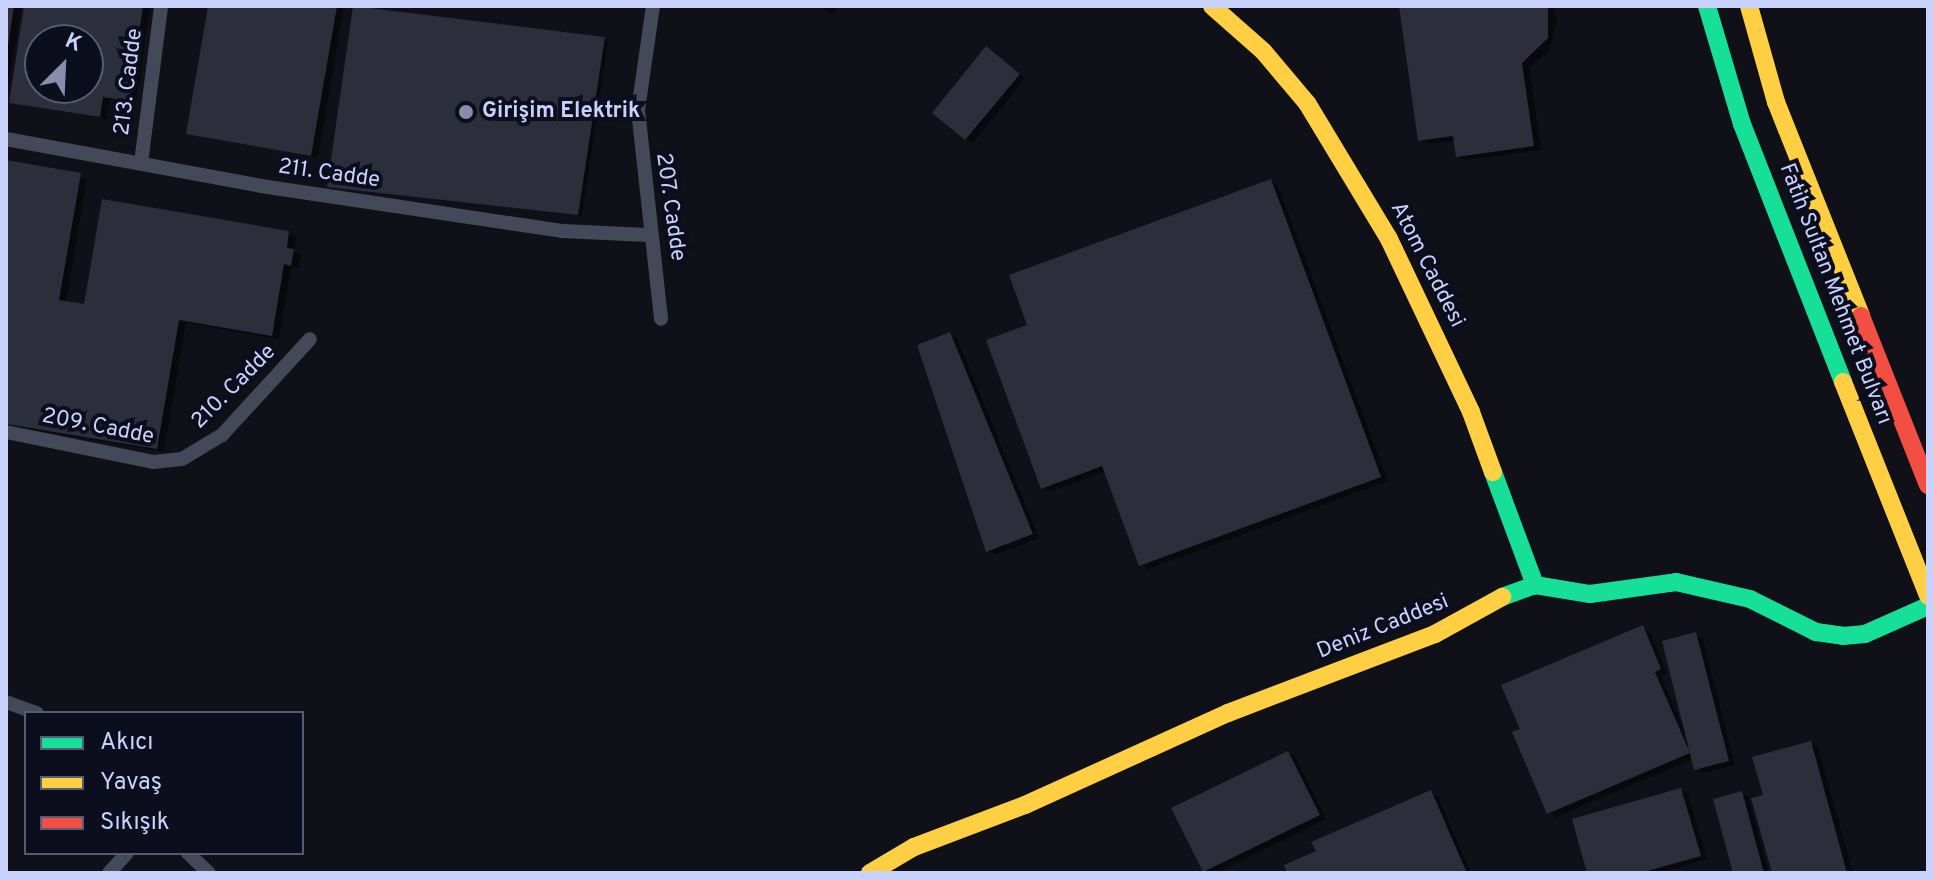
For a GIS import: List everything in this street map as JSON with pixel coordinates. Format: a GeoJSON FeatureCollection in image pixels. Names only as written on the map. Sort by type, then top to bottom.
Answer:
{"type":"FeatureCollection","features":[{"type":"Feature","properties":{"kind":"main road","name":"Atom Caddesi"},"geometry":{"type":"LineString","coordinates":[[1212,6],[1263,51],[1307,103],[1389,239],[1471,412],[1535,585]]}},
{"type":"Feature","properties":{"kind":"main road","name":"Fatih Sultan Mehmet Bulvarı"},"geometry":{"type":"LineString","coordinates":[[1707,6],[1742,124],[1928,596]]}},
{"type":"Feature","properties":{"kind":"main road","name":"Fatih Sultan Mehmet Bulvarı"},"geometry":{"type":"LineString","coordinates":[[1749,6],[1776,102],[1928,485]]}},
{"type":"Feature","properties":{"kind":"main road"},"geometry":{"type":"LineString","coordinates":[[1535,585],[1590,594],[1676,582],[1699,585],[1750,599],[1816,632],[1843,636],[1865,634],[1928,606]]}},
{"type":"Feature","properties":{"kind":"main road","name":"Deniz Caddesi"},"geometry":{"type":"LineString","coordinates":[[870,873],[914,847],[1025,805],[1228,713],[1435,634],[1511,592],[1535,585]]}},
{"type":"Feature","properties":{"kind":"street","name":"213. Cadde"},"geometry":{"type":"LineString","coordinates":[[141,163],[161,6]]}},
{"type":"Feature","properties":{"kind":"street","name":"207. Cadde"},"geometry":{"type":"LineString","coordinates":[[653,6],[638,110],[648,235],[657,265],[661,319]]}},
{"type":"Feature","properties":{"kind":"street","name":"211. Cadde"},"geometry":{"type":"LineString","coordinates":[[6,139],[562,231],[648,235]]}},
{"type":"Feature","properties":{"kind":"street","name":"210. Cadde"},"geometry":{"type":"LineString","coordinates":[[182,459],[222,435],[310,339]]}},
{"type":"Feature","properties":{"kind":"street","name":"209. Cadde"},"geometry":{"type":"LineString","coordinates":[[6,432],[153,462],[182,459]]}},
{"type":"Feature","properties":{"kind":"street"},"geometry":{"type":"LineString","coordinates":[[6,702],[31,711]]}},
{"type":"Feature","properties":{"kind":"street"},"geometry":{"type":"LineString","coordinates":[[109,873],[125,855]]}},
{"type":"Feature","properties":{"kind":"street"},"geometry":{"type":"LineString","coordinates":[[190,855],[209,873]]}},
{"type":"Feature","properties":{"kind":"building"},"geometry":{"type":"Polygon","coordinates":[[[6,6],[14,6],[8,46],[6,46],[6,6]]]}},
{"type":"Feature","properties":{"kind":"building"},"geometry":{"type":"Polygon","coordinates":[[[24,6],[143,6],[129,101],[104,97],[104,24],[24,24],[24,104],[102,104],[100,117],[9,103],[24,6]]]}},
{"type":"Feature","properties":{"kind":"building"},"geometry":{"type":"Polygon","coordinates":[[[208,6],[337,6],[311,156],[186,134],[208,6]]]}},
{"type":"Feature","properties":{"kind":"building","name":"Girişim Elektrik"},"geometry":{"type":"Polygon","coordinates":[[[353,6],[605,37],[578,215],[327,187],[353,6]]]}},
{"type":"Feature","properties":{"kind":"building"},"geometry":{"type":"Polygon","coordinates":[[[1399,6],[1548,6],[1548,38],[1522,63],[1534,146],[1456,157],[1453,136],[1418,141],[1399,6]]]}},
{"type":"Feature","properties":{"kind":"building"},"geometry":{"type":"Polygon","coordinates":[[[986,46],[1020,74],[965,140],[932,113],[986,46]]]}},
{"type":"Feature","properties":{"kind":"building"},"geometry":{"type":"Polygon","coordinates":[[[6,160],[81,173],[59,300],[84,304],[102,199],[289,231],[287,248],[294,249],[291,266],[284,264],[272,336],[179,320],[157,449],[6,424],[6,160]]]}},
{"type":"Feature","properties":{"kind":"building"},"geometry":{"type":"Polygon","coordinates":[[[1271,179],[1381,477],[1139,566],[1102,466],[1041,489],[986,340],[1027,325],[1009,275],[1271,179]]]}},
{"type":"Feature","properties":{"kind":"building"},"geometry":{"type":"Polygon","coordinates":[[[950,332],[1033,534],[986,552],[917,345],[950,332]]]}},
{"type":"Feature","properties":{"kind":"building"},"geometry":{"type":"Polygon","coordinates":[[[1643,625],[1661,669],[1655,672],[1690,753],[1547,814],[1512,732],[1520,729],[1501,685],[1643,625]]]}},
{"type":"Feature","properties":{"kind":"building"},"geometry":{"type":"Polygon","coordinates":[[[1696,632],[1729,761],[1694,770],[1662,641],[1696,632]]]}},
{"type":"Feature","properties":{"kind":"building"},"geometry":{"type":"Polygon","coordinates":[[[1811,741],[1847,873],[1772,873],[1751,798],[1763,795],[1752,757],[1811,741]]]}},
{"type":"Feature","properties":{"kind":"building"},"geometry":{"type":"Polygon","coordinates":[[[1288,751],[1320,815],[1203,872],[1171,808],[1288,751]]]}},
{"type":"Feature","properties":{"kind":"building"},"geometry":{"type":"Polygon","coordinates":[[[1681,788],[1701,856],[1640,873],[1587,873],[1572,819],[1681,788]]]}},
{"type":"Feature","properties":{"kind":"building"},"geometry":{"type":"Polygon","coordinates":[[[1431,790],[1467,873],[1287,873],[1284,865],[1316,851],[1311,842],[1431,790]]]}},
{"type":"Feature","properties":{"kind":"building"},"geometry":{"type":"Polygon","coordinates":[[[1742,791],[1764,873],[1733,873],[1713,799],[1742,791]]]}},
{"type":"Feature","properties":{"kind":"traffic: fast"},"geometry":{"type":"LineString","coordinates":[[1707,6],[1742,124],[1843,382]]}},
{"type":"Feature","properties":{"kind":"traffic: fast"},"geometry":{"type":"LineString","coordinates":[[1493,472],[1535,585]]}},
{"type":"Feature","properties":{"kind":"traffic: fast"},"geometry":{"type":"LineString","coordinates":[[1502,597],[1535,585],[1590,594],[1676,582],[1750,599],[1816,632],[1843,636],[1865,634],[1928,606]]}},
{"type":"Feature","properties":{"kind":"traffic: slow"},"geometry":{"type":"LineString","coordinates":[[1212,6],[1263,51],[1307,103],[1389,239],[1471,412],[1493,472]]}},
{"type":"Feature","properties":{"kind":"traffic: slow"},"geometry":{"type":"LineString","coordinates":[[1749,6],[1776,102],[1861,316]]}},
{"type":"Feature","properties":{"kind":"traffic: slow"},"geometry":{"type":"LineString","coordinates":[[1843,382],[1928,596]]}},
{"type":"Feature","properties":{"kind":"traffic: slow"},"geometry":{"type":"LineString","coordinates":[[870,873],[914,847],[1025,805],[1228,713],[1435,634],[1502,597]]}},
{"type":"Feature","properties":{"kind":"traffic: jam"},"geometry":{"type":"LineString","coordinates":[[1861,316],[1928,485]]}},
{"type":"Feature","properties":{"kind":"place","name":"Girişim Elektrik"},"geometry":{"type":"Point","coordinates":[466,112]}}]}
